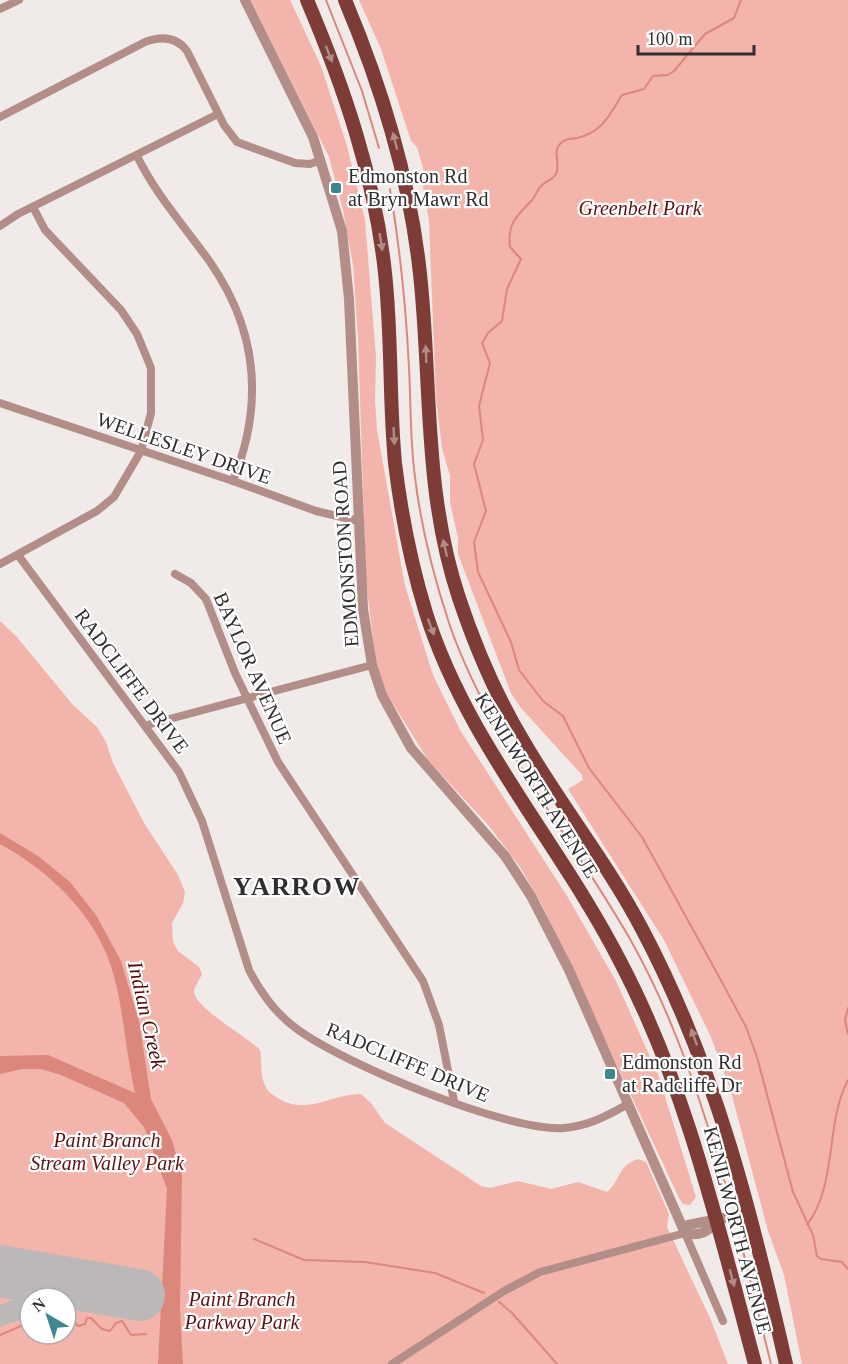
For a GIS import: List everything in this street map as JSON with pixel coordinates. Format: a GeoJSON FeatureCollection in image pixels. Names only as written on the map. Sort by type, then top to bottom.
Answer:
{"type":"FeatureCollection","features":[{"type":"Feature","properties":{"kind":"main road","name":"KENILWORTH AVENUE"},"geometry":{"type":"LineString","coordinates":[[307,0],[342,88],[371,190],[387,291],[395,463],[409,552],[427,616],[456,689],[477,732],[599,923],[649,1019],[685,1113],[717,1221],[755,1364]]}},
{"type":"Feature","properties":{"kind":"main road","name":"KENILWORTH AVENUE"},"geometry":{"type":"LineString","coordinates":[[345,0],[384,104],[412,218],[425,324],[434,493],[448,564],[458,596],[487,673],[513,725],[624,896],[674,991],[720,1106],[786,1364]]}},
{"type":"Feature","properties":{"kind":"street","name":"EDMONSTON ROAD"},"geometry":{"type":"LineString","coordinates":[[245,0],[314,137],[342,231],[347,265],[363,609],[372,665],[382,695],[411,748],[505,856],[531,896],[569,970],[723,1321]]}},
{"type":"Feature","properties":{"kind":"street"},"geometry":{"type":"LineString","coordinates":[[0,9],[13,1]]}},
{"type":"Feature","properties":{"kind":"street"},"geometry":{"type":"LineString","coordinates":[[0,117],[145,42],[160,38],[173,40],[184,47],[218,114],[233,138],[252,149],[295,163],[310,164],[321,160]]}},
{"type":"Feature","properties":{"kind":"street"},"geometry":{"type":"LineString","coordinates":[[0,226],[33,207],[218,114]]}},
{"type":"Feature","properties":{"kind":"street"},"geometry":{"type":"LineString","coordinates":[[136,156],[160,195],[221,280],[245,335],[252,366],[252,420],[244,454],[233,481]]}},
{"type":"Feature","properties":{"kind":"street"},"geometry":{"type":"LineString","coordinates":[[0,564],[106,505],[120,489],[141,451],[152,398],[151,368],[148,357],[121,310],[45,230],[33,207]]}},
{"type":"Feature","properties":{"kind":"street","name":"WELLESLEY DRIVE"},"geometry":{"type":"LineString","coordinates":[[0,403],[316,511],[359,521]]}},
{"type":"Feature","properties":{"kind":"street","name":"RADCLIFFE DRIVE"},"geometry":{"type":"LineString","coordinates":[[18,555],[147,725],[188,789],[202,821],[249,970],[270,1002],[298,1030],[326,1046],[454,1101],[505,1120],[550,1128],[590,1123],[628,1104]]}},
{"type":"Feature","properties":{"kind":"street","name":"BAYLOR AVENUE"},"geometry":{"type":"LineString","coordinates":[[175,574],[192,583],[207,599],[235,673],[278,762],[423,981],[439,1025],[454,1101]]}},
{"type":"Feature","properties":{"kind":"street"},"geometry":{"type":"LineString","coordinates":[[147,725],[372,665]]}},
{"type":"Feature","properties":{"kind":"street"},"geometry":{"type":"LineString","coordinates":[[393,1364],[504,1291],[540,1272],[685,1233],[694,1235],[709,1231],[717,1221],[749,1213]]}},
{"type":"Feature","properties":{"kind":"green space"},"geometry":{"type":"Polygon","coordinates":[[[251,0],[290,0],[321,66],[347,146],[365,220],[376,357],[377,430],[405,586],[433,675],[460,730],[567,896],[616,981],[659,1077],[696,1197],[690,1205],[683,1204],[679,1198],[541,903],[520,867],[489,826],[428,760],[387,694],[377,670],[366,582],[358,338],[353,265],[343,210],[329,157],[251,0]]]}},
{"type":"Feature","properties":{"kind":"green space","name":"Greenbelt Park"},"geometry":{"type":"Polygon","coordinates":[[[359,0],[848,0],[848,1364],[802,1364],[784,1275],[768,1231],[731,1092],[711,1037],[664,940],[568,789],[583,780],[582,775],[521,708],[511,693],[458,554],[458,538],[450,502],[450,476],[442,448],[436,398],[429,221],[421,175],[424,172],[417,147],[411,141],[381,49],[359,0]]]}},
{"type":"Feature","properties":{"kind":"green space","name":"Paint Branch Stream Valley Park"},"geometry":{"type":"Polygon","coordinates":[[[0,621],[16,636],[73,705],[97,727],[106,742],[113,763],[144,823],[178,875],[185,892],[183,903],[172,923],[173,942],[178,951],[199,967],[202,974],[194,991],[196,998],[212,1014],[260,1050],[263,1079],[268,1091],[287,1103],[298,1105],[361,1094],[371,1103],[385,1123],[481,1186],[490,1188],[518,1181],[551,1189],[578,1182],[607,1192],[622,1170],[631,1162],[638,1159],[646,1162],[669,1214],[667,1227],[710,1318],[728,1364],[0,1364],[0,621]]]}},
{"type":"Feature","properties":{"kind":"shaded area"},"geometry":{"type":"Polygon","coordinates":[[[0,833],[38,856],[70,882],[96,915],[121,961],[139,1021],[151,1099],[172,1140],[182,1175],[180,1310],[183,1364],[158,1364],[167,1189],[144,1127],[124,1103],[61,1075],[41,1069],[22,1069],[0,1074],[0,1056],[48,1055],[135,1093],[114,976],[97,935],[85,916],[55,883],[19,855],[0,844],[0,833]]]}},
{"type":"Feature","properties":{"kind":"waterway"},"geometry":{"type":"LineString","coordinates":[[326,0],[362,91],[379,148]]}},
{"type":"Feature","properties":{"kind":"waterway"},"geometry":{"type":"LineString","coordinates":[[741,0],[734,18],[705,34],[674,71],[668,75],[653,76],[644,89],[622,95],[609,116],[593,132],[560,144],[557,151],[556,174],[540,187],[514,220],[510,232],[510,247],[521,259],[507,289],[502,321],[488,333],[482,343],[490,363],[479,406],[483,440],[474,464],[486,511],[474,542],[478,572],[511,642],[519,670],[543,701],[563,716],[589,768],[642,837],[746,1027],[757,1057],[793,1192],[813,1235],[817,1256],[821,1259],[842,1262],[848,1269]]}},
{"type":"Feature","properties":{"kind":"waterway"},"geometry":{"type":"LineString","coordinates":[[390,189],[404,300],[412,450],[418,496],[429,553],[450,626],[467,668],[509,748],[607,900],[647,970],[688,1068],[731,1204]]}},
{"type":"Feature","properties":{"kind":"waterway"},"geometry":{"type":"LineString","coordinates":[[848,1008],[845,1020],[848,1034]]}},
{"type":"Feature","properties":{"kind":"waterway"},"geometry":{"type":"LineString","coordinates":[[807,1225],[817,1208],[823,1191],[836,1115],[848,1080]]}},
{"type":"Feature","properties":{"kind":"waterway"},"geometry":{"type":"LineString","coordinates":[[254,1239],[304,1260],[365,1262],[435,1273],[484,1293]]}},
{"type":"Feature","properties":{"kind":"waterway"},"geometry":{"type":"LineString","coordinates":[[741,1243],[771,1364]]}},
{"type":"Feature","properties":{"kind":"waterway"},"geometry":{"type":"LineString","coordinates":[[499,1302],[512,1313],[557,1364]]}},
{"type":"Feature","properties":{"kind":"waterway"},"geometry":{"type":"LineString","coordinates":[[78,1326],[85,1324],[87,1318],[91,1318],[102,1329],[110,1331],[116,1323],[122,1321],[131,1335],[146,1334]]}},
{"type":"Feature","properties":{"kind":"waterway"},"geometry":{"type":"LineString","coordinates":[[0,1335],[18,1327]]}},
{"type":"Feature","properties":{"kind":"taxiway"},"geometry":{"type":"LineString","coordinates":[[21,1275],[40,1282],[41,1286]]}},
{"type":"Feature","properties":{"kind":"taxiway"},"geometry":{"type":"LineString","coordinates":[[0,1316],[18,1309]]}},
{"type":"Feature","properties":{"kind":"runway"},"geometry":{"type":"LineString","coordinates":[[0,1271],[139,1295]]}},
{"type":"Feature","properties":{"kind":"place","name":"Edmonston Rd at Bryn Mawr Rd"},"geometry":{"type":"Point","coordinates":[336,188]}},
{"type":"Feature","properties":{"kind":"place","name":"Edmonston Rd at Radcliffe Dr"},"geometry":{"type":"Point","coordinates":[610,1074]}},
{"type":"Feature","properties":{"kind":"district","name":"YARROW"},"geometry":{"type":"Point","coordinates":[297,886]}},
{"type":"Feature","properties":{"kind":"water label","name":"Indian Creek"},"geometry":{"type":"Point","coordinates":[147,1015]}},
{"type":"Feature","properties":{"kind":"park label","name":"Paint Branch Parkway Park"},"geometry":{"type":"Point","coordinates":[242,1310]}}]}
